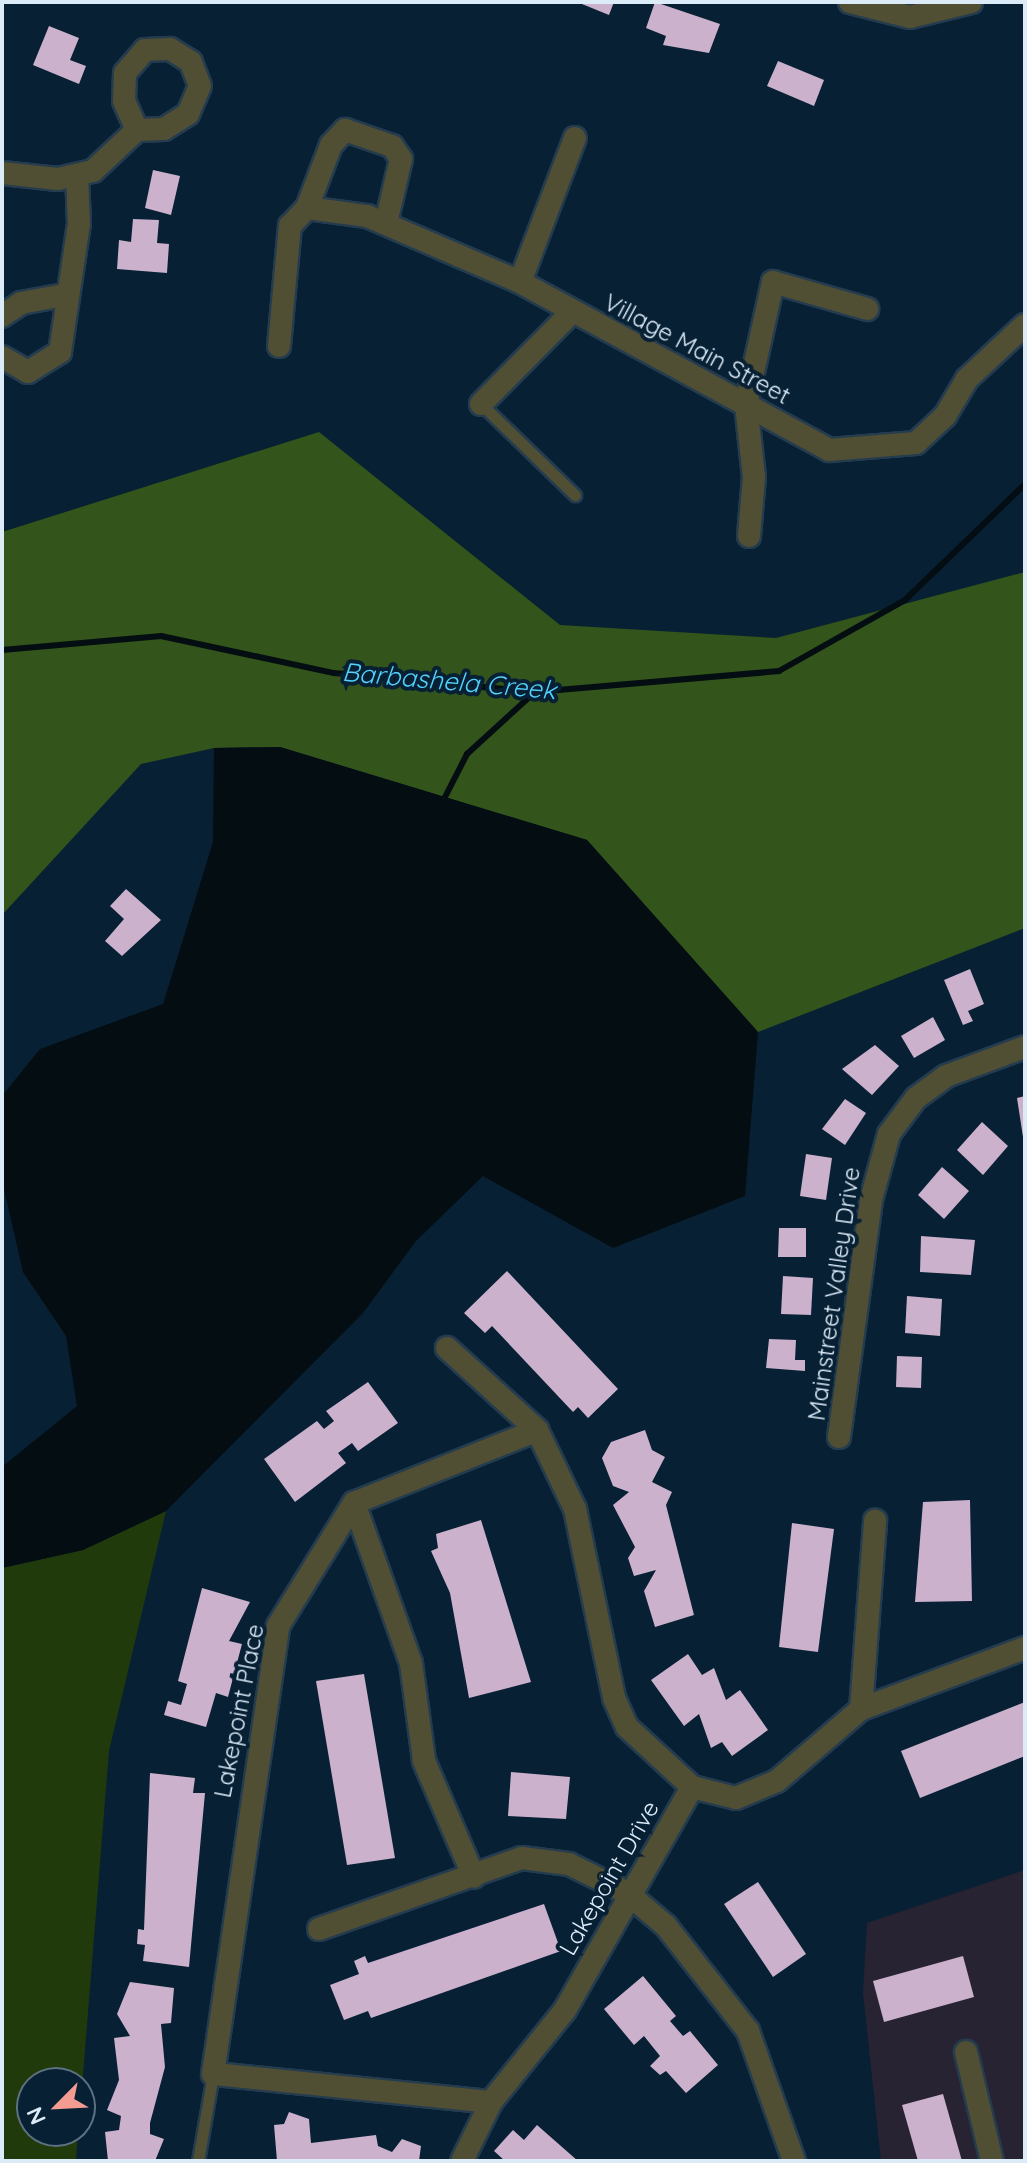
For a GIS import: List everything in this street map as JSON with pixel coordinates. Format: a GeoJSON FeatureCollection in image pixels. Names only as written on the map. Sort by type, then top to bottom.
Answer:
{"type":"FeatureCollection","features":[{"type":"Feature","properties":{"kind":"street"},"geometry":{"type":"LineString","coordinates":[[850,2],[910,17],[971,2]]}},
{"type":"Feature","properties":{"kind":"street"},"geometry":{"type":"LineString","coordinates":[[2,173],[77,175],[107,164],[137,130]]}},
{"type":"Feature","properties":{"kind":"street"},"geometry":{"type":"LineString","coordinates":[[279,346],[290,226],[307,208],[326,155],[345,130],[392,146],[401,159],[386,223]]}},
{"type":"Feature","properties":{"kind":"street"},"geometry":{"type":"LineString","coordinates":[[520,282],[575,138]]}},
{"type":"Feature","properties":{"kind":"street"},"geometry":{"type":"LineString","coordinates":[[2,357],[28,372],[60,352],[64,295],[77,239],[77,175]]}},
{"type":"Feature","properties":{"kind":"street","name":"Village Main Street"},"geometry":{"type":"LineString","coordinates":[[307,208],[386,223],[520,282],[829,450],[916,443],[945,416],[967,379],[1025,325]]}},
{"type":"Feature","properties":{"kind":"street"},"geometry":{"type":"LineString","coordinates":[[749,536],[754,477],[746,404],[773,282],[867,309]]}},
{"type":"Feature","properties":{"kind":"street"},"geometry":{"type":"LineString","coordinates":[[2,316],[21,303],[64,295]]}},
{"type":"Feature","properties":{"kind":"street"},"geometry":{"type":"LineString","coordinates":[[481,404],[573,311]]}},
{"type":"Feature","properties":{"kind":"street","name":"Mainstreet Valley Drive"},"geometry":{"type":"LineString","coordinates":[[839,1437],[871,1200],[889,1134],[916,1098],[946,1076],[1025,1047]]}},
{"type":"Feature","properties":{"kind":"street"},"geometry":{"type":"LineString","coordinates":[[447,1348],[537,1430],[575,1509],[614,1698],[627,1727],[692,1787]]}},
{"type":"Feature","properties":{"kind":"street"},"geometry":{"type":"LineString","coordinates":[[474,1877],[424,1761],[411,1663],[354,1503],[537,1430]]}},
{"type":"Feature","properties":{"kind":"street","name":"Lakepoint Place"},"geometry":{"type":"LineString","coordinates":[[213,2074],[278,1626],[354,1503]]}},
{"type":"Feature","properties":{"kind":"street"},"geometry":{"type":"LineString","coordinates":[[861,1709],[875,1521]]}},
{"type":"Feature","properties":{"kind":"street","name":"Lakepoint Drive"},"geometry":{"type":"LineString","coordinates":[[462,2161],[491,2102],[565,2010],[626,1892],[692,1787],[736,1798],[777,1781],[861,1709],[1025,1648]]}},
{"type":"Feature","properties":{"kind":"street"},"geometry":{"type":"LineString","coordinates":[[319,1929],[522,1858],[569,1864],[626,1892],[666,1926],[748,2031],[794,2161]]}},
{"type":"Feature","properties":{"kind":"street"},"geometry":{"type":"LineString","coordinates":[[966,2052],[992,2161]]}},
{"type":"Feature","properties":{"kind":"street"},"geometry":{"type":"LineString","coordinates":[[213,2074],[491,2102]]}},
{"type":"Feature","properties":{"kind":"lane"},"geometry":{"type":"LineString","coordinates":[[481,404],[575,495]]}},
{"type":"Feature","properties":{"kind":"lane"},"geometry":{"type":"LineString","coordinates":[[198,2161],[213,2074]]}},
{"type":"Feature","properties":{"kind":"shaded area"},"geometry":{"type":"Polygon","coordinates":[[[280,747],[587,840],[758,1032],[745,1196],[613,1248],[483,1176],[416,1241],[363,1313],[166,1511],[83,1550],[2,1568],[2,1467],[77,1406],[66,1336],[23,1272],[2,1180],[2,1096],[40,1049],[163,1004],[213,842],[214,748],[280,747]]]}},
{"type":"Feature","properties":{"kind":"shaded area"},"geometry":{"type":"Polygon","coordinates":[[[1025,1870],[1025,2161],[881,2161],[863,1992],[867,1923],[1025,1870]]]}},
{"type":"Feature","properties":{"kind":"green space"},"geometry":{"type":"Polygon","coordinates":[[[319,432],[560,625],[776,638],[1025,572],[1025,928],[758,1032],[587,840],[280,747],[214,748],[141,764],[2,915],[2,532],[319,432]]]}},
{"type":"Feature","properties":{"kind":"green space"},"geometry":{"type":"Polygon","coordinates":[[[166,1511],[109,1751],[84,2067],[16,2067],[16,2147],[77,2147],[76,2161],[2,2161],[2,1568],[83,1550],[166,1511]]]}},
{"type":"Feature","properties":{"kind":"building"},"geometry":{"type":"Polygon","coordinates":[[[577,2],[614,2],[609,15],[577,2]]]}},
{"type":"Feature","properties":{"kind":"building"},"geometry":{"type":"Polygon","coordinates":[[[655,2],[720,24],[709,53],[663,45],[666,36],[646,28],[655,2]]]}},
{"type":"Feature","properties":{"kind":"building"},"geometry":{"type":"Polygon","coordinates":[[[49,26],[79,38],[70,60],[86,66],[79,84],[33,65],[49,26]]]}},
{"type":"Feature","properties":{"kind":"building"},"geometry":{"type":"Polygon","coordinates":[[[778,61],[824,80],[814,106],[767,86],[778,61]]]}},
{"type":"Feature","properties":{"kind":"building"},"geometry":{"type":"Polygon","coordinates":[[[153,170],[180,176],[171,215],[145,208],[153,170]]]}},
{"type":"Feature","properties":{"kind":"building"},"geometry":{"type":"Polygon","coordinates":[[[133,219],[159,220],[157,243],[169,244],[167,273],[117,269],[119,240],[131,242],[133,219]]]}},
{"type":"Feature","properties":{"kind":"building"},"geometry":{"type":"Polygon","coordinates":[[[126,889],[161,920],[122,956],[105,941],[124,919],[110,906],[126,889]]]}},
{"type":"Feature","properties":{"kind":"building"},"geometry":{"type":"Polygon","coordinates":[[[970,969],[984,1004],[968,1011],[973,1021],[963,1025],[944,980],[970,969]]]}},
{"type":"Feature","properties":{"kind":"building"},"geometry":{"type":"Polygon","coordinates":[[[933,1017],[945,1040],[914,1058],[901,1036],[933,1017]]]}},
{"type":"Feature","properties":{"kind":"building"},"geometry":{"type":"Polygon","coordinates":[[[875,1045],[899,1066],[872,1095],[842,1069],[875,1045]]]}},
{"type":"Feature","properties":{"kind":"building"},"geometry":{"type":"Polygon","coordinates":[[[1025,1096],[1025,1137],[1023,1137],[1017,1098],[1025,1096]]]}},
{"type":"Feature","properties":{"kind":"building"},"geometry":{"type":"Polygon","coordinates":[[[845,1099],[866,1113],[845,1145],[822,1129],[845,1099]]]}},
{"type":"Feature","properties":{"kind":"building"},"geometry":{"type":"Polygon","coordinates":[[[982,1122],[1008,1146],[983,1175],[957,1150],[982,1122]]]}},
{"type":"Feature","properties":{"kind":"building"},"geometry":{"type":"Polygon","coordinates":[[[806,1154],[832,1158],[826,1200],[800,1196],[806,1154]]]}},
{"type":"Feature","properties":{"kind":"building"},"geometry":{"type":"Polygon","coordinates":[[[942,1167],[969,1191],[944,1219],[918,1195],[942,1167]]]}},
{"type":"Feature","properties":{"kind":"building"},"geometry":{"type":"Polygon","coordinates":[[[779,1228],[806,1228],[806,1257],[778,1257],[779,1228]]]}},
{"type":"Feature","properties":{"kind":"building"},"geometry":{"type":"Polygon","coordinates":[[[921,1236],[975,1240],[971,1275],[920,1272],[921,1236]]]}},
{"type":"Feature","properties":{"kind":"building"},"geometry":{"type":"Polygon","coordinates":[[[507,1271],[618,1389],[588,1418],[578,1407],[573,1412],[492,1326],[485,1333],[464,1313],[507,1271]]]}},
{"type":"Feature","properties":{"kind":"building"},"geometry":{"type":"Polygon","coordinates":[[[783,1276],[813,1278],[811,1315],[781,1314],[783,1276]]]}},
{"type":"Feature","properties":{"kind":"building"},"geometry":{"type":"Polygon","coordinates":[[[907,1296],[942,1299],[940,1336],[905,1333],[907,1296]]]}},
{"type":"Feature","properties":{"kind":"building"},"geometry":{"type":"Polygon","coordinates":[[[769,1339],[796,1340],[795,1360],[805,1360],[805,1371],[766,1368],[769,1339]]]}},
{"type":"Feature","properties":{"kind":"building"},"geometry":{"type":"Polygon","coordinates":[[[897,1356],[922,1357],[921,1388],[896,1387],[897,1356]]]}},
{"type":"Feature","properties":{"kind":"building"},"geometry":{"type":"Polygon","coordinates":[[[368,1382],[398,1423],[358,1451],[352,1443],[338,1453],[346,1463],[295,1502],[264,1459],[317,1421],[324,1429],[334,1421],[326,1411],[368,1382]]]}},
{"type":"Feature","properties":{"kind":"building"},"geometry":{"type":"Polygon","coordinates":[[[645,1430],[652,1450],[665,1457],[652,1482],[672,1492],[666,1505],[694,1615],[655,1627],[644,1591],[656,1570],[634,1576],[628,1558],[635,1547],[613,1505],[629,1492],[613,1486],[602,1458],[611,1442],[645,1430]]]}},
{"type":"Feature","properties":{"kind":"building"},"geometry":{"type":"Polygon","coordinates":[[[970,1500],[972,1601],[915,1602],[923,1502],[970,1500]]]}},
{"type":"Feature","properties":{"kind":"building"},"geometry":{"type":"Polygon","coordinates":[[[481,1520],[531,1682],[469,1698],[450,1593],[431,1551],[438,1548],[436,1534],[481,1520]]]}},
{"type":"Feature","properties":{"kind":"building"},"geometry":{"type":"Polygon","coordinates":[[[792,1523],[834,1529],[818,1652],[779,1647],[792,1523]]]}},
{"type":"Feature","properties":{"kind":"building"},"geometry":{"type":"Polygon","coordinates":[[[202,1588],[250,1602],[229,1641],[242,1644],[228,1697],[216,1693],[206,1727],[164,1715],[168,1701],[181,1705],[187,1684],[178,1681],[202,1588]]]}},
{"type":"Feature","properties":{"kind":"building"},"geometry":{"type":"Polygon","coordinates":[[[688,1654],[702,1675],[714,1668],[726,1700],[740,1690],[768,1730],[732,1756],[722,1742],[711,1748],[699,1714],[684,1726],[651,1680],[688,1654]]]}},
{"type":"Feature","properties":{"kind":"building"},"geometry":{"type":"Polygon","coordinates":[[[364,1674],[395,1858],[347,1865],[316,1681],[364,1674]]]}},
{"type":"Feature","properties":{"kind":"building"},"geometry":{"type":"Polygon","coordinates":[[[1025,1702],[1025,1756],[920,1798],[901,1751],[1025,1702]]]}},
{"type":"Feature","properties":{"kind":"building"},"geometry":{"type":"Polygon","coordinates":[[[511,1772],[570,1777],[566,1819],[508,1816],[511,1772]]]}},
{"type":"Feature","properties":{"kind":"building"},"geometry":{"type":"Polygon","coordinates":[[[150,1773],[195,1778],[193,1793],[205,1793],[189,1967],[143,1961],[145,1945],[137,1944],[138,1929],[144,1930],[150,1773]]]}},
{"type":"Feature","properties":{"kind":"building"},"geometry":{"type":"Polygon","coordinates":[[[758,1882],[806,1954],[773,1977],[724,1904],[758,1882]]]}},
{"type":"Feature","properties":{"kind":"building"},"geometry":{"type":"Polygon","coordinates":[[[544,1904],[561,1951],[371,2018],[368,2011],[344,2020],[330,1985],[359,1974],[354,1961],[365,1956],[368,1963],[544,1904]]]}},
{"type":"Feature","properties":{"kind":"building"},"geometry":{"type":"Polygon","coordinates":[[[963,1956],[974,1997],[884,2022],[873,1981],[963,1956]]]}},
{"type":"Feature","properties":{"kind":"building"},"geometry":{"type":"Polygon","coordinates":[[[643,1976],[676,2016],[670,2021],[683,2036],[690,2031],[718,2065],[686,2093],[666,2071],[660,2075],[650,2066],[660,2056],[644,2036],[634,2045],[604,2009],[643,1976]]]}},
{"type":"Feature","properties":{"kind":"building"},"geometry":{"type":"Polygon","coordinates":[[[130,1982],[174,1988],[171,2023],[161,2024],[165,2067],[150,2123],[150,2134],[164,2139],[155,2161],[108,2161],[105,2132],[119,2130],[121,2116],[107,2110],[119,2080],[114,2038],[130,2036],[117,2014],[130,1982]]]}},
{"type":"Feature","properties":{"kind":"building"},"geometry":{"type":"Polygon","coordinates":[[[943,2094],[962,2161],[918,2161],[902,2105],[943,2094]]]}},
{"type":"Feature","properties":{"kind":"building"},"geometry":{"type":"Polygon","coordinates":[[[289,2112],[309,2119],[311,2143],[376,2135],[378,2146],[392,2152],[402,2139],[421,2146],[419,2161],[277,2161],[274,2125],[284,2124],[289,2112]]]}},
{"type":"Feature","properties":{"kind":"building"},"geometry":{"type":"Polygon","coordinates":[[[537,2125],[578,2161],[505,2161],[494,2151],[513,2130],[524,2140],[537,2125]]]}},
{"type":"Feature","properties":{"kind":"waterway","name":"Barbashela Creek"},"geometry":{"type":"LineString","coordinates":[[2,650],[161,636],[334,673],[535,692],[779,671],[905,600],[1025,484]]}},
{"type":"Feature","properties":{"kind":"waterway"},"geometry":{"type":"LineString","coordinates":[[444,799],[467,754],[535,692]]}}]}
